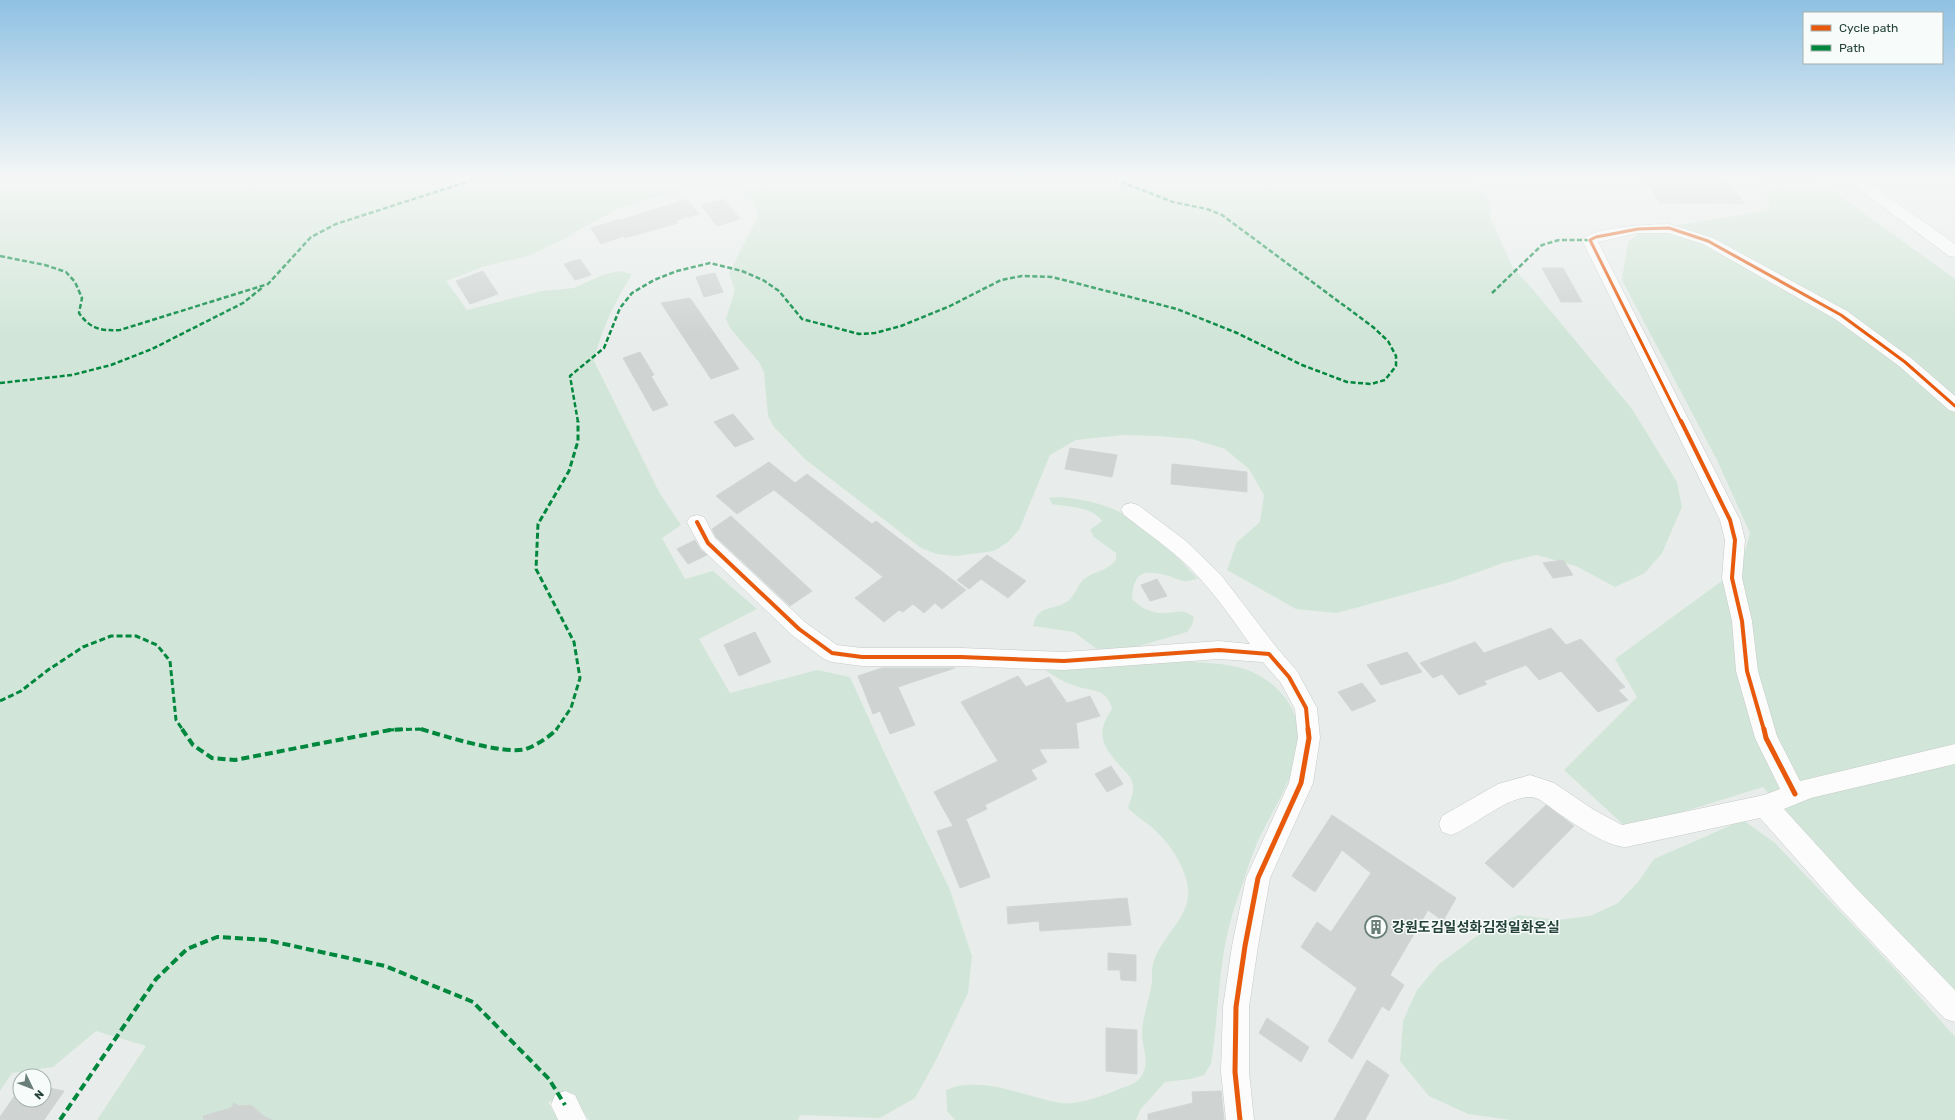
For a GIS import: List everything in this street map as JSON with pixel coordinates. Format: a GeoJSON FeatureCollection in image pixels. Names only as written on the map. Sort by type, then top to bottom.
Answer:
{"type":"FeatureCollection","features":[{"type":"Feature","properties":{"kind":"main road"},"geometry":{"type":"LineString","coordinates":[[1925,230],[1955,252]]}},
{"type":"Feature","properties":{"kind":"street"},"geometry":{"type":"LineString","coordinates":[[1631,230],[1596,237],[1590,240],[1730,520],[1735,540],[1732,578],[1742,621],[1747,671],[1766,738],[1795,794]]}},
{"type":"Feature","properties":{"kind":"street"},"geometry":{"type":"LineString","coordinates":[[1676,230],[1708,241],[1841,314],[1905,362],[1955,406]]}},
{"type":"Feature","properties":{"kind":"street"},"geometry":{"type":"LineString","coordinates":[[1132,510],[1162,533],[1205,570],[1288,677],[1306,708],[1309,738],[1301,782],[1258,878],[1245,946],[1236,1006],[1235,1072],[1240,1120]]}},
{"type":"Feature","properties":{"kind":"street"},"geometry":{"type":"LineString","coordinates":[[697,522],[708,543],[799,629],[832,652],[862,657],[961,657],[1064,661],[1219,650],[1269,654]]}},
{"type":"Feature","properties":{"kind":"street"},"geometry":{"type":"LineString","coordinates":[[1451,824],[1506,792],[1530,786],[1546,791],[1586,818],[1620,836],[1626,836],[1765,806],[1809,788],[1955,754]]}},
{"type":"Feature","properties":{"kind":"street"},"geometry":{"type":"LineString","coordinates":[[1765,806],[1846,896],[1955,1009]]}},
{"type":"Feature","properties":{"kind":"green space"},"geometry":{"type":"Polygon","coordinates":[[[0,230],[578,230],[568,237],[528,256],[485,266],[446,281],[467,310],[542,291],[574,288],[603,275],[619,271],[632,274],[609,316],[594,361],[659,492],[681,525],[662,538],[685,579],[713,571],[757,609],[699,639],[730,693],[817,670],[850,677],[950,890],[972,956],[968,993],[935,1062],[915,1098],[880,1118],[800,1115],[798,1120],[589,1120],[572,1094],[548,1102],[558,1120],[97,1120],[146,1046],[96,1031],[53,1067],[12,1068],[12,1073],[0,1091],[0,230]]]}},
{"type":"Feature","properties":{"kind":"green space"},"geometry":{"type":"Polygon","coordinates":[[[751,230],[1496,230],[1513,268],[1530,286],[1632,409],[1677,482],[1682,507],[1662,553],[1645,573],[1615,587],[1576,566],[1537,555],[1503,563],[1450,582],[1337,613],[1296,609],[1227,570],[1237,542],[1260,522],[1264,495],[1249,469],[1225,449],[1192,439],[1123,435],[1076,440],[1050,455],[1019,530],[1008,542],[994,551],[956,556],[937,554],[921,548],[806,460],[774,427],[768,416],[764,372],[759,362],[730,328],[726,319],[735,290],[729,273],[751,230]]]}},
{"type":"Feature","properties":{"kind":"green space"},"geometry":{"type":"Polygon","coordinates":[[[1887,230],[1955,279],[1955,991],[1844,882],[1763,787],[1628,829],[1564,770],[1637,697],[1615,659],[1741,567],[1750,533],[1717,460],[1622,280],[1628,242],[1643,231],[1887,230]]]}},
{"type":"Feature","properties":{"kind":"green space"},"geometry":{"type":"Polygon","coordinates":[[[1058,497],[1082,500],[1103,505],[1121,512],[1152,533],[1182,562],[1198,579],[1185,581],[1156,573],[1144,574],[1137,579],[1134,584],[1132,599],[1140,606],[1152,612],[1181,612],[1190,614],[1194,617],[1192,625],[1187,632],[1129,649],[1108,651],[1097,649],[1074,632],[1033,626],[1038,614],[1068,601],[1084,579],[1108,567],[1116,560],[1116,553],[1094,537],[1090,530],[1102,521],[1092,512],[1079,508],[1052,504],[1049,498],[1058,497]]]}},
{"type":"Feature","properties":{"kind":"green space"},"geometry":{"type":"Polygon","coordinates":[[[1184,661],[1244,669],[1270,682],[1289,703],[1299,729],[1297,758],[1284,791],[1257,843],[1228,930],[1224,949],[1211,1064],[1204,1075],[1191,1079],[1165,1082],[1140,1110],[1136,1120],[955,1120],[947,1111],[946,1090],[958,1086],[990,1086],[1049,1101],[1075,1103],[1106,1094],[1134,1083],[1140,1078],[1143,1072],[1146,1057],[1142,1028],[1151,988],[1152,969],[1160,947],[1186,906],[1188,894],[1187,882],[1181,866],[1172,850],[1156,831],[1128,808],[1133,791],[1132,781],[1128,774],[1110,754],[1103,740],[1103,726],[1112,709],[1110,702],[1106,697],[1097,691],[1069,684],[1045,670],[1055,666],[1184,661]]]}},
{"type":"Feature","properties":{"kind":"green space"},"geometry":{"type":"Polygon","coordinates":[[[1743,820],[1775,843],[1895,969],[1955,1037],[1955,1120],[1511,1120],[1468,1114],[1429,1096],[1400,1061],[1403,1021],[1417,990],[1438,965],[1489,927],[1519,915],[1557,920],[1590,916],[1618,903],[1638,882],[1654,859],[1743,820]]]}},
{"type":"Feature","properties":{"kind":"building"},"geometry":{"type":"Polygon","coordinates":[[[592,230],[652,230],[625,238],[624,236],[601,244],[592,230]]]}},
{"type":"Feature","properties":{"kind":"building"},"geometry":{"type":"Polygon","coordinates":[[[580,259],[591,275],[575,280],[564,264],[580,259]]]}},
{"type":"Feature","properties":{"kind":"building"},"geometry":{"type":"Polygon","coordinates":[[[1542,268],[1563,268],[1582,302],[1561,302],[1542,268]]]}},
{"type":"Feature","properties":{"kind":"building"},"geometry":{"type":"Polygon","coordinates":[[[483,271],[498,294],[470,304],[456,281],[483,271]]]}},
{"type":"Feature","properties":{"kind":"building"},"geometry":{"type":"Polygon","coordinates":[[[715,273],[723,292],[704,297],[696,277],[715,273]]]}},
{"type":"Feature","properties":{"kind":"building"},"geometry":{"type":"Polygon","coordinates":[[[690,298],[739,369],[711,379],[661,303],[690,298]]]}},
{"type":"Feature","properties":{"kind":"building"},"geometry":{"type":"Polygon","coordinates":[[[640,352],[654,375],[651,376],[668,405],[653,411],[623,358],[640,352]]]}},
{"type":"Feature","properties":{"kind":"building"},"geometry":{"type":"Polygon","coordinates":[[[733,414],[754,439],[735,447],[714,422],[733,414]]]}},
{"type":"Feature","properties":{"kind":"building"},"geometry":{"type":"Polygon","coordinates":[[[1070,448],[1117,455],[1112,477],[1065,469],[1070,448]]]}},
{"type":"Feature","properties":{"kind":"building"},"geometry":{"type":"Polygon","coordinates":[[[769,462],[795,483],[807,474],[872,524],[876,521],[966,590],[942,609],[935,603],[924,613],[913,604],[903,612],[899,610],[884,622],[855,598],[883,577],[774,490],[737,514],[716,496],[769,462]]]}},
{"type":"Feature","properties":{"kind":"building"},"geometry":{"type":"Polygon","coordinates":[[[1172,464],[1247,472],[1247,492],[1171,484],[1172,464]]]}},
{"type":"Feature","properties":{"kind":"building"},"geometry":{"type":"Polygon","coordinates":[[[731,516],[812,591],[790,606],[716,537],[712,529],[731,516]]]}},
{"type":"Feature","properties":{"kind":"building"},"geometry":{"type":"Polygon","coordinates":[[[695,540],[700,549],[707,555],[688,564],[677,549],[695,540]]]}},
{"type":"Feature","properties":{"kind":"building"},"geometry":{"type":"Polygon","coordinates":[[[987,555],[1026,581],[1008,598],[981,579],[969,589],[957,580],[987,555]]]}},
{"type":"Feature","properties":{"kind":"building"},"geometry":{"type":"Polygon","coordinates":[[[1563,560],[1573,575],[1553,578],[1543,563],[1563,560]]]}},
{"type":"Feature","properties":{"kind":"building"},"geometry":{"type":"Polygon","coordinates":[[[1157,579],[1167,596],[1150,601],[1141,585],[1157,579]]]}},
{"type":"Feature","properties":{"kind":"building"},"geometry":{"type":"Polygon","coordinates":[[[1551,628],[1566,645],[1581,639],[1625,687],[1618,690],[1628,700],[1598,712],[1561,671],[1539,680],[1526,665],[1484,681],[1487,684],[1459,695],[1442,674],[1433,678],[1420,663],[1475,642],[1484,653],[1551,628]]]}},
{"type":"Feature","properties":{"kind":"building"},"geometry":{"type":"Polygon","coordinates":[[[755,632],[771,662],[739,676],[724,645],[755,632]]]}},
{"type":"Feature","properties":{"kind":"building"},"geometry":{"type":"Polygon","coordinates":[[[1407,652],[1422,672],[1381,685],[1367,665],[1407,652]]]}},
{"type":"Feature","properties":{"kind":"building"},"geometry":{"type":"Polygon","coordinates":[[[882,668],[955,668],[898,687],[915,725],[890,734],[880,711],[873,714],[858,676],[882,668]]]}},
{"type":"Feature","properties":{"kind":"building"},"geometry":{"type":"Polygon","coordinates":[[[1018,676],[1026,687],[1049,677],[1067,703],[1090,696],[1100,716],[1076,723],[1079,748],[1039,749],[1047,762],[1031,770],[1037,779],[985,805],[987,809],[966,819],[990,877],[960,888],[937,831],[953,826],[934,792],[998,761],[961,702],[1018,676]]]}},
{"type":"Feature","properties":{"kind":"building"},"geometry":{"type":"Polygon","coordinates":[[[1362,683],[1376,701],[1352,711],[1338,692],[1362,683]]]}},
{"type":"Feature","properties":{"kind":"building"},"geometry":{"type":"Polygon","coordinates":[[[1111,766],[1123,784],[1107,792],[1095,774],[1111,766]]]}},
{"type":"Feature","properties":{"kind":"building"},"geometry":{"type":"Polygon","coordinates":[[[1546,805],[1574,826],[1513,888],[1485,863],[1546,805]]]}},
{"type":"Feature","properties":{"kind":"building","name":"강원도김일성화김정일화온실"},"geometry":{"type":"Polygon","coordinates":[[[1332,815],[1456,898],[1443,921],[1428,910],[1390,975],[1404,985],[1389,1011],[1382,1006],[1352,1059],[1328,1041],[1357,988],[1301,947],[1317,922],[1331,932],[1371,873],[1342,850],[1315,892],[1292,876],[1332,815]]]}},
{"type":"Feature","properties":{"kind":"building"},"geometry":{"type":"Polygon","coordinates":[[[1127,898],[1131,925],[1040,931],[1039,921],[1008,924],[1007,907],[1127,898]]]}},
{"type":"Feature","properties":{"kind":"building"},"geometry":{"type":"Polygon","coordinates":[[[1108,953],[1136,955],[1136,981],[1121,980],[1120,970],[1108,970],[1108,953]]]}},
{"type":"Feature","properties":{"kind":"building"},"geometry":{"type":"Polygon","coordinates":[[[1267,1018],[1309,1047],[1301,1062],[1259,1033],[1267,1018]]]}},
{"type":"Feature","properties":{"kind":"building"},"geometry":{"type":"Polygon","coordinates":[[[1106,1028],[1137,1030],[1137,1074],[1106,1071],[1106,1028]]]}},
{"type":"Feature","properties":{"kind":"building"},"geometry":{"type":"Polygon","coordinates":[[[1367,1060],[1389,1075],[1365,1120],[1334,1120],[1367,1060]]]}},
{"type":"Feature","properties":{"kind":"building"},"geometry":{"type":"Polygon","coordinates":[[[52,1089],[64,1091],[44,1120],[0,1120],[0,1117],[12,1100],[12,1108],[52,1108],[52,1089]]]}},
{"type":"Feature","properties":{"kind":"building"},"geometry":{"type":"Polygon","coordinates":[[[1221,1091],[1224,1120],[1148,1120],[1148,1114],[1193,1103],[1192,1092],[1221,1091]]]}},
{"type":"Feature","properties":{"kind":"building"},"geometry":{"type":"Polygon","coordinates":[[[234,1103],[239,1106],[251,1105],[265,1117],[273,1120],[204,1120],[203,1116],[231,1108],[234,1103]]]}},
{"type":"Feature","properties":{"kind":"marked path"},"geometry":{"type":"LineString","coordinates":[[0,256],[45,265],[66,272],[75,282],[82,298],[79,313],[83,319],[96,329],[120,330],[268,284],[311,237],[324,230]]}},
{"type":"Feature","properties":{"kind":"marked path"},"geometry":{"type":"LineString","coordinates":[[0,701],[21,691],[48,670],[83,647],[111,636],[136,636],[157,645],[170,661],[176,720],[193,745],[212,758],[235,760],[390,730],[419,729],[496,748],[525,749],[538,743],[557,730],[571,708],[580,678],[574,642],[536,569],[538,524],[569,471],[578,441],[578,420],[570,376],[604,348],[620,308],[632,293],[654,280],[677,271],[710,263],[742,271],[763,280],[779,291],[802,319],[859,334],[875,333],[901,326],[950,306],[1001,280],[1022,276],[1052,277],[1177,309],[1237,333],[1302,365],[1347,382],[1371,384],[1385,380],[1396,366],[1396,356],[1388,341],[1373,327],[1243,230]]}},
{"type":"Feature","properties":{"kind":"marked path"},"geometry":{"type":"LineString","coordinates":[[1492,293],[1547,242],[1571,239],[1590,240]]}},
{"type":"Feature","properties":{"kind":"marked path"},"geometry":{"type":"LineString","coordinates":[[0,383],[72,375],[111,365],[152,349],[243,303],[263,287]]}},
{"type":"Feature","properties":{"kind":"marked path"},"geometry":{"type":"LineString","coordinates":[[60,1120],[156,979],[187,949],[217,937],[266,940],[385,966],[473,1002],[549,1079],[565,1105]]}},
{"type":"Feature","properties":{"kind":"cycle path"},"geometry":{"type":"LineString","coordinates":[[1631,230],[1596,237],[1590,240],[1730,520],[1735,540],[1732,578],[1742,621],[1747,671],[1766,738],[1795,794]]}},
{"type":"Feature","properties":{"kind":"cycle path"},"geometry":{"type":"LineString","coordinates":[[1676,230],[1708,241],[1841,315],[1905,362],[1955,406]]}},
{"type":"Feature","properties":{"kind":"cycle path"},"geometry":{"type":"LineString","coordinates":[[697,522],[708,543],[799,629],[832,653],[862,657],[961,657],[1064,661],[1219,650],[1269,654],[1289,677],[1306,708],[1309,738],[1301,783],[1258,878],[1245,946],[1236,1007],[1235,1072],[1240,1120]]}},
{"type":"Feature","properties":{"kind":"place","name":"강원도김일성화김정일화온실"},"geometry":{"type":"Point","coordinates":[1376,927]}}]}
